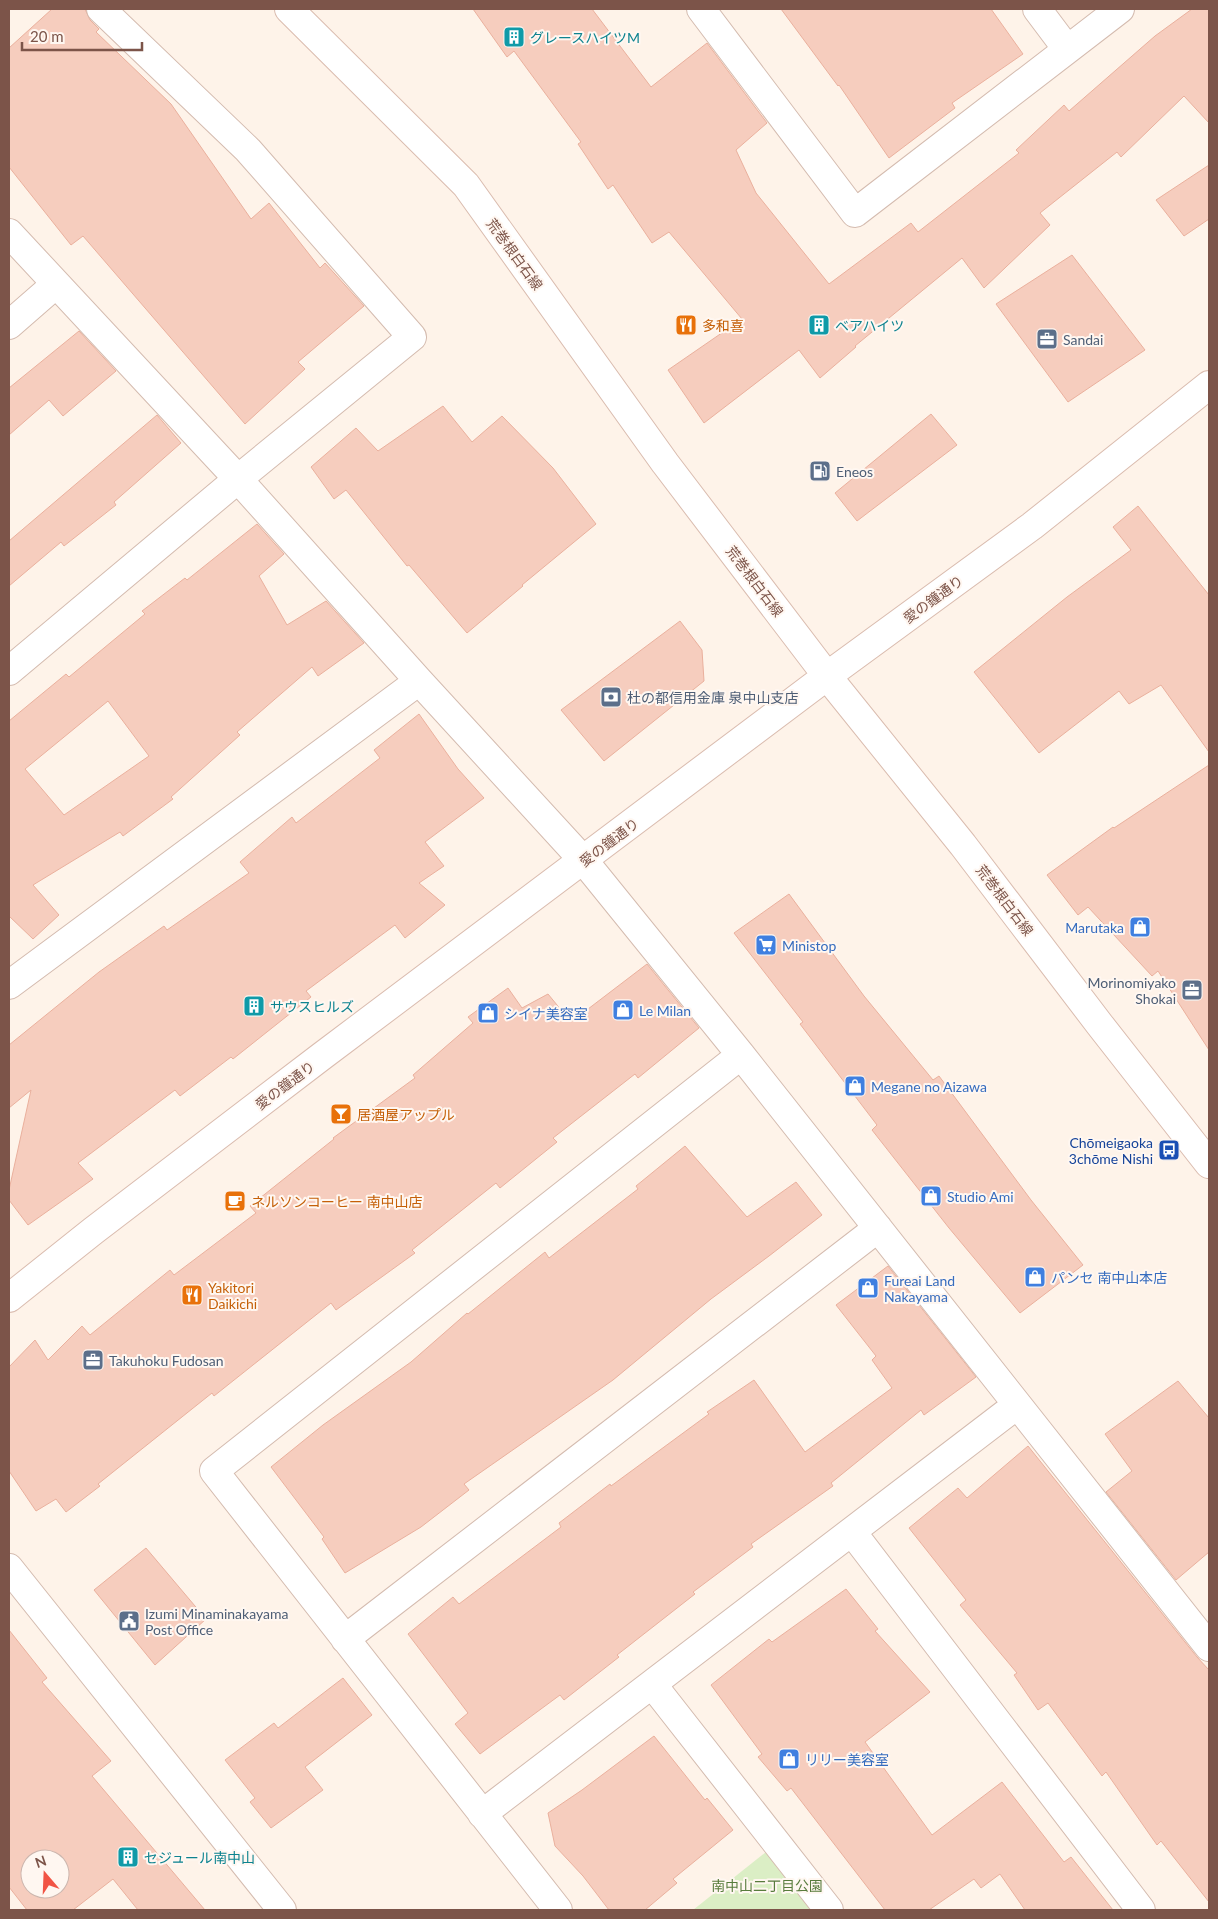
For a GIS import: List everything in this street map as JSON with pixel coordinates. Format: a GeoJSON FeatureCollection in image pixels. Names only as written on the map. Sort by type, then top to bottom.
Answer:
{"type":"FeatureCollection","features":[{"type":"Feature","properties":{"kind":"street"},"geometry":{"type":"LineString","coordinates":[[9,671],[238,479],[412,337],[248,150],[101,9]]}},
{"type":"Feature","properties":{"kind":"street","name":"荒巻根白石線"},"geometry":{"type":"LineString","coordinates":[[289,9],[466,185],[665,463],[827,676],[963,845],[1209,1164]]}},
{"type":"Feature","properties":{"kind":"street"},"geometry":{"type":"LineString","coordinates":[[701,9],[854,213],[1120,9]]}},
{"type":"Feature","properties":{"kind":"street"},"geometry":{"type":"LineString","coordinates":[[1037,9],[1067,49]]}},
{"type":"Feature","properties":{"kind":"street"},"geometry":{"type":"LineString","coordinates":[[9,233],[238,479],[584,861],[741,1055],[1209,1647]]}},
{"type":"Feature","properties":{"kind":"street"},"geometry":{"type":"LineString","coordinates":[[9,325],[56,284]]}},
{"type":"Feature","properties":{"kind":"street","name":"愛の鐘通り"},"geometry":{"type":"LineString","coordinates":[[9,1298],[132,1201],[827,676],[1032,526],[1209,385]]}},
{"type":"Feature","properties":{"kind":"street"},"geometry":{"type":"LineString","coordinates":[[9,985],[419,681]]}},
{"type":"Feature","properties":{"kind":"street"},"geometry":{"type":"LineString","coordinates":[[558,1910],[214,1471],[741,1055]]}},
{"type":"Feature","properties":{"kind":"street"},"geometry":{"type":"LineString","coordinates":[[345,1639],[878,1228]]}},
{"type":"Feature","properties":{"kind":"street"},"geometry":{"type":"LineString","coordinates":[[482,1814],[1018,1405]]}},
{"type":"Feature","properties":{"kind":"street"},"geometry":{"type":"LineString","coordinates":[[852,1532],[1141,1910]]}},
{"type":"Feature","properties":{"kind":"street"},"geometry":{"type":"LineString","coordinates":[[9,1568],[282,1910]]}},
{"type":"Feature","properties":{"kind":"street"},"geometry":{"type":"LineString","coordinates":[[652,1684],[829,1910]]}},
{"type":"Feature","properties":{"kind":"green space","name":"南中山二丁目公園"},"geometry":{"type":"Polygon","coordinates":[[[771,1848],[820,1910],[693,1910],[771,1848]]]}},
{"type":"Feature","properties":{"kind":"building"},"geometry":{"type":"Polygon","coordinates":[[[52,9],[85,9],[90,20],[99,29],[96,32],[171,104],[251,219],[269,203],[320,268],[325,263],[364,306],[298,362],[305,369],[245,424],[83,236],[71,245],[9,167],[9,48],[52,9]]]}},
{"type":"Feature","properties":{"kind":"building"},"geometry":{"type":"Polygon","coordinates":[[[473,9],[592,9],[651,87],[707,43],[767,123],[736,150],[756,193],[829,284],[911,223],[918,232],[1019,153],[1016,150],[1064,105],[1069,111],[1155,36],[1192,9],[1209,9],[1209,123],[1184,96],[1121,157],[1117,152],[1040,213],[1050,225],[984,288],[962,258],[855,346],[820,378],[799,350],[704,423],[668,370],[742,319],[669,232],[652,243],[613,185],[608,189],[578,144],[581,142],[514,51],[507,57],[473,9]]]}},
{"type":"Feature","properties":{"kind":"building"},"geometry":{"type":"Polygon","coordinates":[[[781,9],[991,9],[1023,54],[952,103],[955,108],[889,158],[839,85],[781,9]]]}},
{"type":"Feature","properties":{"kind":"building"},"geometry":{"type":"Polygon","coordinates":[[[1209,165],[1209,219],[1184,236],[1156,200],[1209,165]]]}},
{"type":"Feature","properties":{"kind":"building"},"geometry":{"type":"Polygon","coordinates":[[[1072,255],[1145,350],[1068,402],[996,304],[1072,255]]]}},
{"type":"Feature","properties":{"kind":"building"},"geometry":{"type":"Polygon","coordinates":[[[79,331],[116,371],[63,416],[49,400],[9,435],[9,388],[79,331]]]}},
{"type":"Feature","properties":{"kind":"building"},"geometry":{"type":"Polygon","coordinates":[[[443,406],[472,442],[502,416],[553,468],[596,524],[467,633],[409,565],[407,566],[346,490],[334,499],[311,467],[356,428],[378,451],[443,406]]]}},
{"type":"Feature","properties":{"kind":"building"},"geometry":{"type":"Polygon","coordinates":[[[931,414],[957,445],[857,521],[835,493],[931,414]]]}},
{"type":"Feature","properties":{"kind":"building"},"geometry":{"type":"Polygon","coordinates":[[[157,415],[181,443],[114,502],[116,505],[64,546],[61,542],[9,586],[9,541],[157,415]]]}},
{"type":"Feature","properties":{"kind":"building"},"geometry":{"type":"Polygon","coordinates":[[[1138,506],[1209,595],[1209,752],[1161,685],[1129,704],[1119,691],[1039,753],[974,672],[1067,597],[1131,550],[1113,527],[1138,506]]]}},
{"type":"Feature","properties":{"kind":"building"},"geometry":{"type":"Polygon","coordinates":[[[257,524],[284,554],[259,576],[287,625],[326,601],[364,643],[318,676],[312,667],[237,732],[240,735],[171,797],[173,799],[123,836],[120,832],[33,885],[59,915],[33,939],[9,916],[9,721],[66,674],[69,677],[145,614],[142,611],[185,578],[187,580],[257,524]],[[108,701],[25,769],[64,815],[149,756],[108,701]]]}},
{"type":"Feature","properties":{"kind":"building"},"geometry":{"type":"Polygon","coordinates":[[[680,621],[702,650],[704,681],[604,761],[561,710],[680,621]]]}},
{"type":"Feature","properties":{"kind":"building"},"geometry":{"type":"Polygon","coordinates":[[[419,714],[458,769],[484,798],[425,842],[444,866],[419,883],[445,905],[405,938],[395,925],[306,991],[311,997],[233,1059],[231,1057],[180,1096],[175,1090],[78,1163],[93,1179],[28,1225],[9,1200],[9,1190],[31,1090],[9,1108],[9,1045],[99,972],[164,926],[167,930],[249,873],[240,862],[292,817],[296,823],[380,758],[374,750],[419,714]]]}},
{"type":"Feature","properties":{"kind":"building"},"geometry":{"type":"Polygon","coordinates":[[[1209,765],[1209,1050],[1158,971],[1152,976],[1088,907],[1078,915],[1047,875],[1113,827],[1209,765]]]}},
{"type":"Feature","properties":{"kind":"building"},"geometry":{"type":"Polygon","coordinates":[[[789,894],[864,996],[933,1080],[939,1076],[1031,1200],[1083,1265],[1020,1313],[949,1228],[872,1130],[877,1125],[800,1024],[803,1022],[734,933],[789,894]]]}},
{"type":"Feature","properties":{"kind":"building"},"geometry":{"type":"Polygon","coordinates":[[[647,964],[699,1028],[638,1078],[635,1074],[553,1138],[557,1142],[500,1188],[496,1183],[412,1250],[415,1253],[336,1310],[331,1303],[214,1396],[212,1393],[66,1512],[56,1499],[36,1511],[9,1471],[9,1367],[35,1340],[48,1360],[82,1326],[90,1335],[170,1270],[174,1275],[256,1213],[250,1206],[333,1138],[415,1078],[413,1075],[473,1023],[468,1017],[508,988],[522,1008],[548,994],[571,1022],[647,964]]]}},
{"type":"Feature","properties":{"kind":"building"},"geometry":{"type":"Polygon","coordinates":[[[685,1146],[747,1217],[796,1182],[822,1215],[711,1299],[613,1380],[464,1484],[469,1490],[421,1527],[345,1573],[322,1539],[324,1537],[271,1467],[323,1425],[411,1362],[467,1313],[545,1252],[549,1258],[638,1189],[636,1186],[685,1146]]]}},
{"type":"Feature","properties":{"kind":"building"},"geometry":{"type":"Polygon","coordinates":[[[888,1266],[976,1377],[924,1415],[921,1410],[831,1483],[833,1486],[751,1544],[753,1547],[693,1592],[695,1594],[617,1655],[619,1657],[564,1700],[560,1695],[480,1754],[455,1724],[468,1713],[408,1634],[453,1597],[459,1604],[561,1527],[559,1523],[610,1484],[611,1486],[709,1414],[707,1412],[754,1380],[805,1452],[892,1388],[872,1360],[876,1356],[836,1305],[888,1266]]]}},
{"type":"Feature","properties":{"kind":"building"},"geometry":{"type":"Polygon","coordinates":[[[1178,1381],[1209,1418],[1209,1552],[1176,1580],[1106,1492],[1132,1471],[1105,1434],[1178,1381]]]}},
{"type":"Feature","properties":{"kind":"building"},"geometry":{"type":"Polygon","coordinates":[[[1028,1446],[1209,1670],[1209,1902],[1161,1841],[1157,1845],[1106,1772],[1102,1776],[1048,1703],[1038,1710],[1014,1675],[1017,1673],[960,1605],[966,1600],[909,1528],[958,1488],[967,1498],[1028,1446]]]}},
{"type":"Feature","properties":{"kind":"building"},"geometry":{"type":"Polygon","coordinates":[[[146,1548],[206,1619],[155,1665],[94,1590],[146,1548]]]}},
{"type":"Feature","properties":{"kind":"building"},"geometry":{"type":"Polygon","coordinates":[[[846,1589],[878,1629],[875,1631],[930,1692],[865,1742],[932,1835],[1002,1782],[1064,1862],[1071,1857],[1113,1910],[1025,1910],[1000,1874],[981,1888],[974,1879],[929,1910],[885,1910],[791,1788],[787,1791],[758,1757],[762,1754],[711,1685],[769,1639],[772,1642],[846,1589]]]}},
{"type":"Feature","properties":{"kind":"building"},"geometry":{"type":"Polygon","coordinates":[[[9,1630],[47,1678],[42,1682],[111,1761],[92,1776],[205,1910],[138,1910],[113,1879],[73,1910],[27,1910],[9,1887],[9,1630]]]}},
{"type":"Feature","properties":{"kind":"building"},"geometry":{"type":"Polygon","coordinates":[[[343,1678],[372,1715],[305,1767],[323,1790],[271,1828],[250,1802],[255,1798],[225,1760],[274,1723],[278,1728],[343,1678]]]}},
{"type":"Feature","properties":{"kind":"building"},"geometry":{"type":"Polygon","coordinates":[[[654,1736],[705,1800],[707,1798],[733,1830],[673,1879],[677,1883],[645,1910],[609,1910],[583,1876],[555,1846],[548,1813],[654,1736]]]}},
{"type":"Feature","properties":{"kind":"place","name":"グレースハイツM"},"geometry":{"type":"Point","coordinates":[514,37]}},
{"type":"Feature","properties":{"kind":"place","name":"多和喜"},"geometry":{"type":"Point","coordinates":[686,325]}},
{"type":"Feature","properties":{"kind":"place","name":"ベアハイツ"},"geometry":{"type":"Point","coordinates":[819,325]}},
{"type":"Feature","properties":{"kind":"place","name":"Sandai"},"geometry":{"type":"Point","coordinates":[1047,339]}},
{"type":"Feature","properties":{"kind":"place","name":"Eneos"},"geometry":{"type":"Point","coordinates":[820,471]}},
{"type":"Feature","properties":{"kind":"place","name":"杜の都信用金庫 泉中山支店"},"geometry":{"type":"Point","coordinates":[611,697]}},
{"type":"Feature","properties":{"kind":"place","name":"Marutaka"},"geometry":{"type":"Point","coordinates":[1140,927]}},
{"type":"Feature","properties":{"kind":"place","name":"Ministop"},"geometry":{"type":"Point","coordinates":[766,945]}},
{"type":"Feature","properties":{"kind":"place","name":"Morinomiyako Shokai"},"geometry":{"type":"Point","coordinates":[1192,990]}},
{"type":"Feature","properties":{"kind":"place","name":"サウスヒルズ"},"geometry":{"type":"Point","coordinates":[254,1006]}},
{"type":"Feature","properties":{"kind":"place","name":"Le Milan"},"geometry":{"type":"Point","coordinates":[623,1010]}},
{"type":"Feature","properties":{"kind":"place","name":"シイナ美容室"},"geometry":{"type":"Point","coordinates":[488,1013]}},
{"type":"Feature","properties":{"kind":"place","name":"Megane no Aizawa"},"geometry":{"type":"Point","coordinates":[855,1086]}},
{"type":"Feature","properties":{"kind":"place","name":"居酒屋アップル"},"geometry":{"type":"Point","coordinates":[341,1114]}},
{"type":"Feature","properties":{"kind":"place","name":"Chōmeigaoka 3chōme Nishi"},"geometry":{"type":"Point","coordinates":[1169,1150]}},
{"type":"Feature","properties":{"kind":"place","name":"Studio Ami"},"geometry":{"type":"Point","coordinates":[931,1196]}},
{"type":"Feature","properties":{"kind":"place","name":"ネルソンコーヒー 南中山店"},"geometry":{"type":"Point","coordinates":[235,1201]}},
{"type":"Feature","properties":{"kind":"place","name":"パンセ 南中山本店"},"geometry":{"type":"Point","coordinates":[1035,1277]}},
{"type":"Feature","properties":{"kind":"place","name":"Fureai Land Nakayama"},"geometry":{"type":"Point","coordinates":[868,1288]}},
{"type":"Feature","properties":{"kind":"place","name":"Yakitori Daikichi"},"geometry":{"type":"Point","coordinates":[192,1295]}},
{"type":"Feature","properties":{"kind":"place","name":"Takuhoku Fudosan"},"geometry":{"type":"Point","coordinates":[93,1360]}},
{"type":"Feature","properties":{"kind":"place","name":"Izumi Minaminakayama Post Office"},"geometry":{"type":"Point","coordinates":[129,1621]}},
{"type":"Feature","properties":{"kind":"place","name":"リリー美容室"},"geometry":{"type":"Point","coordinates":[789,1759]}},
{"type":"Feature","properties":{"kind":"place","name":"セジュール南中山"},"geometry":{"type":"Point","coordinates":[128,1857]}}]}
